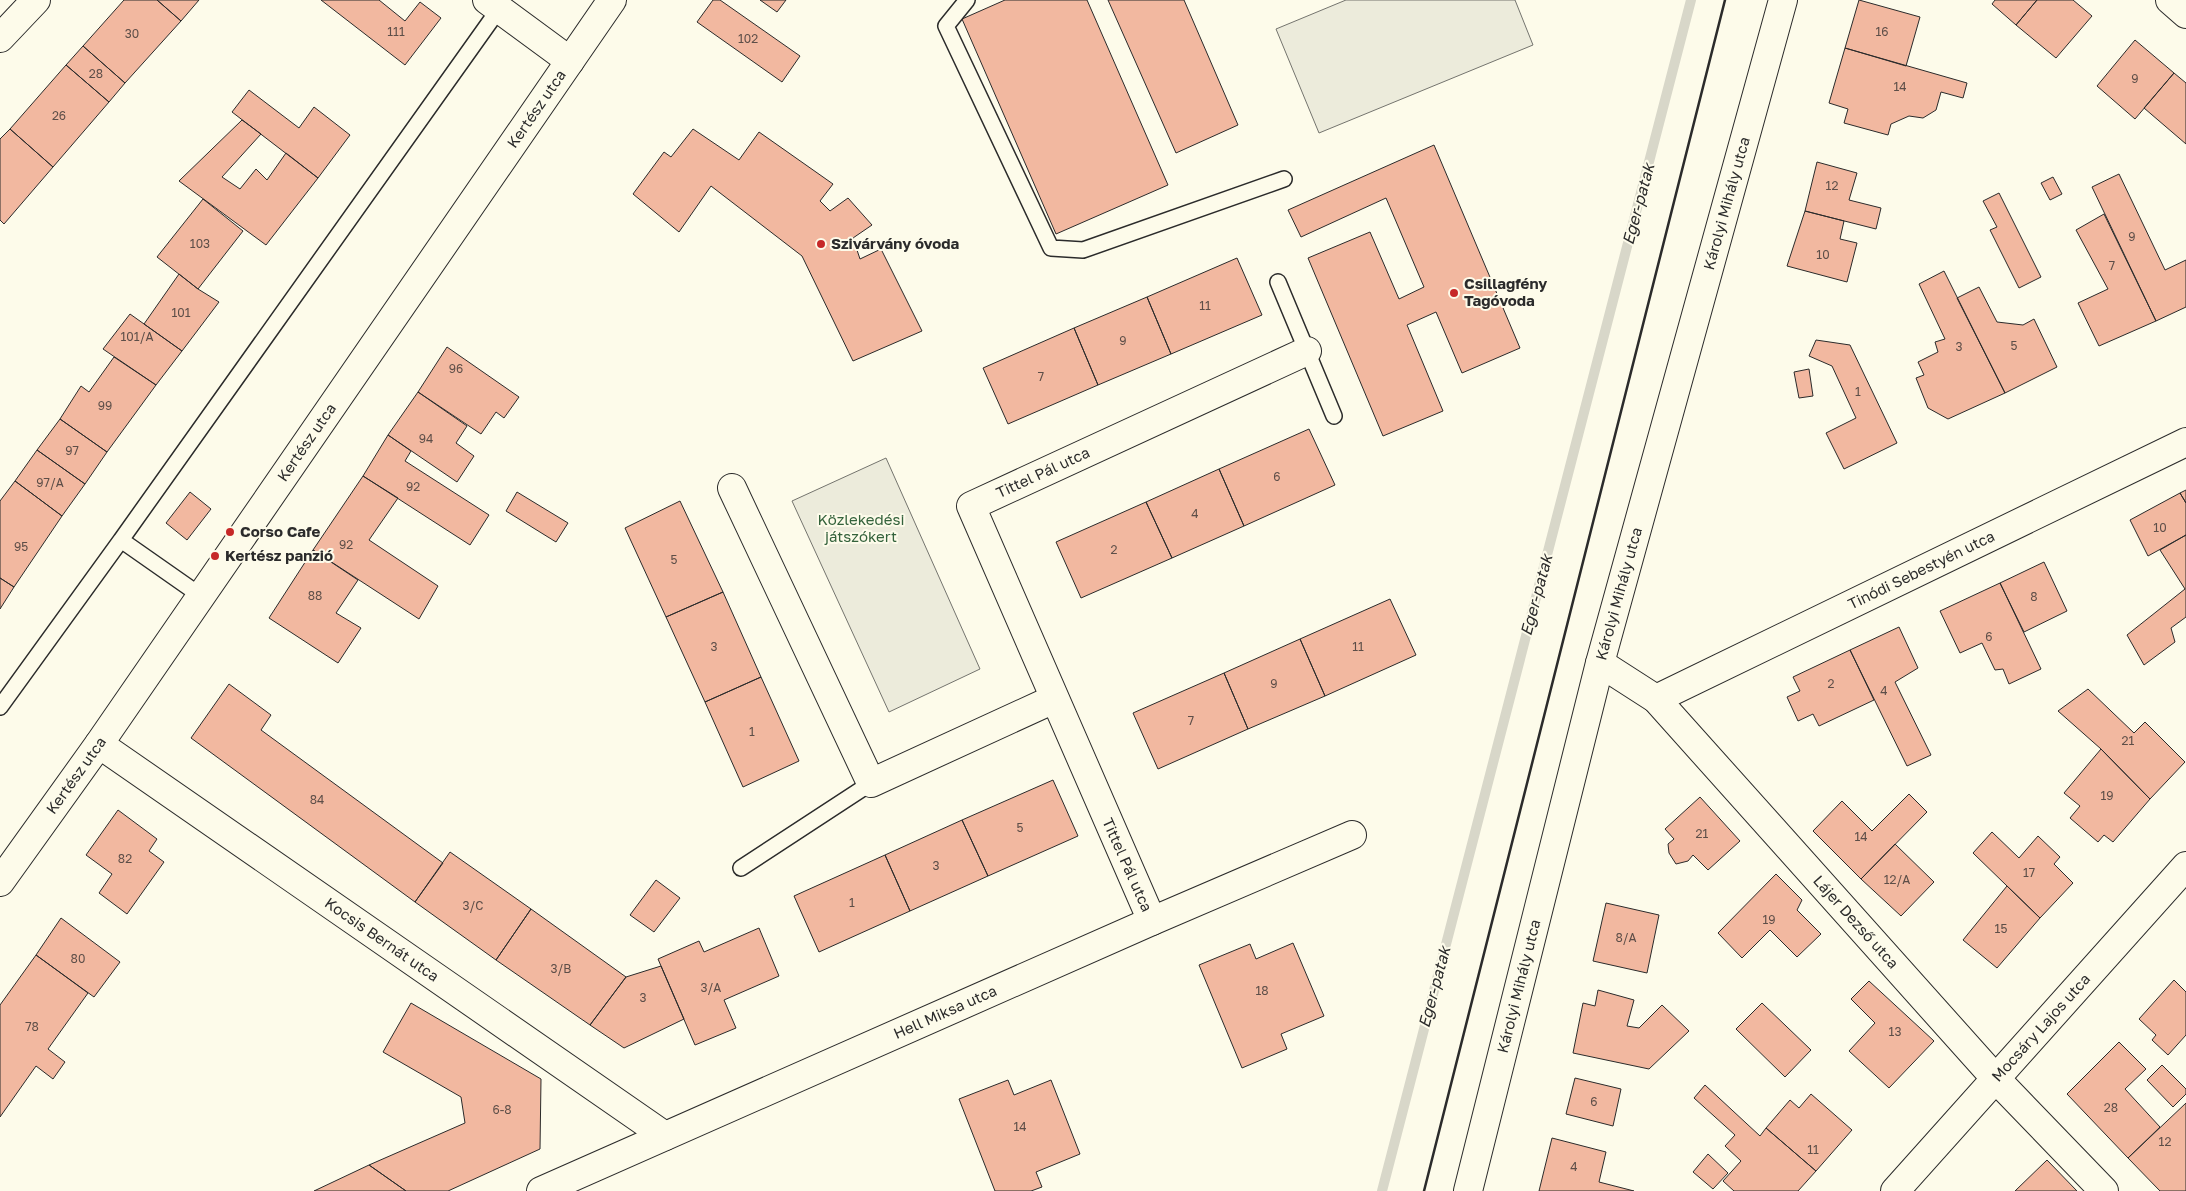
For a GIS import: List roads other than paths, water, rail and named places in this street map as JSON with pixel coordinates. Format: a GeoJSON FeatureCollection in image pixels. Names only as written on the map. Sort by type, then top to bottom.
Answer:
{"type":"FeatureCollection","features":[{"type":"Feature","properties":{"kind":"street"},"geometry":{"type":"LineString","coordinates":[[0,38],[36,0]]}},
{"type":"Feature","properties":{"kind":"street","name":"Kertész utca"},"geometry":{"type":"LineString","coordinates":[[0,882],[99,744],[612,0]]}},
{"type":"Feature","properties":{"kind":"street","name":"Károlyi Mihály utca"},"geometry":{"type":"LineString","coordinates":[[1468,1191],[1600,662],[1782,0]]}},
{"type":"Feature","properties":{"kind":"street"},"geometry":{"type":"LineString","coordinates":[[2170,0],[2186,14]]}},
{"type":"Feature","properties":{"kind":"street"},"geometry":{"type":"LineString","coordinates":[[493,4],[570,61]]}},
{"type":"Feature","properties":{"kind":"street","name":"Tittel Pál utca"},"geometry":{"type":"LineString","coordinates":[[1152,921],[971,506],[1307,351]]}},
{"type":"Feature","properties":{"kind":"street","name":"Tinódi Sebestyén utca"},"geometry":{"type":"LineString","coordinates":[[1656,699],[2186,442]]}},
{"type":"Feature","properties":{"kind":"street"},"geometry":{"type":"LineString","coordinates":[[732,488],[871,783],[1054,700]]}},
{"type":"Feature","properties":{"kind":"street","name":"Lájer Dezső utca"},"geometry":{"type":"LineString","coordinates":[[1600,662],[1656,699],[1996,1079],[2104,1191]]}},
{"type":"Feature","properties":{"kind":"street","name":"Kocsis Bernát utca"},"geometry":{"type":"LineString","coordinates":[[99,744],[665,1136]]}},
{"type":"Feature","properties":{"kind":"street","name":"Hell Miksa utca"},"geometry":{"type":"LineString","coordinates":[[541,1191],[1152,921],[1352,835]]}},
{"type":"Feature","properties":{"kind":"street","name":"Mocsáry Lajos utca"},"geometry":{"type":"LineString","coordinates":[[1895,1191],[2186,866]]}},
{"type":"Feature","properties":{"kind":"lane"},"geometry":{"type":"LineString","coordinates":[[967,0],[946,26],[1051,248],[1083,250],[1284,179]]}},
{"type":"Feature","properties":{"kind":"lane"},"geometry":{"type":"LineString","coordinates":[[0,707],[121,540],[493,4]]}},
{"type":"Feature","properties":{"kind":"lane"},"geometry":{"type":"LineString","coordinates":[[1278,282],[1334,416]]}},
{"type":"Feature","properties":{"kind":"lane"},"geometry":{"type":"LineString","coordinates":[[121,540],[201,596]]}},
{"type":"Feature","properties":{"kind":"lane"},"geometry":{"type":"LineString","coordinates":[[741,868],[871,783]]}},
{"type":"Feature","properties":{"kind":"waterway","name":"Eger-patak"},"geometry":{"type":"LineString","coordinates":[[1382,1191],[1691,0]]}},
{"type":"Feature","properties":{"kind":"place","name":"Szivárvány óvoda"},"geometry":{"type":"Point","coordinates":[821,244]}},
{"type":"Feature","properties":{"kind":"place","name":"Csillagfény Tagóvoda"},"geometry":{"type":"Point","coordinates":[1454,293]}},
{"type":"Feature","properties":{"kind":"place","name":"Corso Cafe"},"geometry":{"type":"Point","coordinates":[230,532]}},
{"type":"Feature","properties":{"kind":"place","name":"Kertész panzió"},"geometry":{"type":"Point","coordinates":[215,556]}},
{"type":"Feature","properties":{"kind":"park label","name":"Közlekedési játszókert"},"geometry":{"type":"Point","coordinates":[861,528]}}]}
